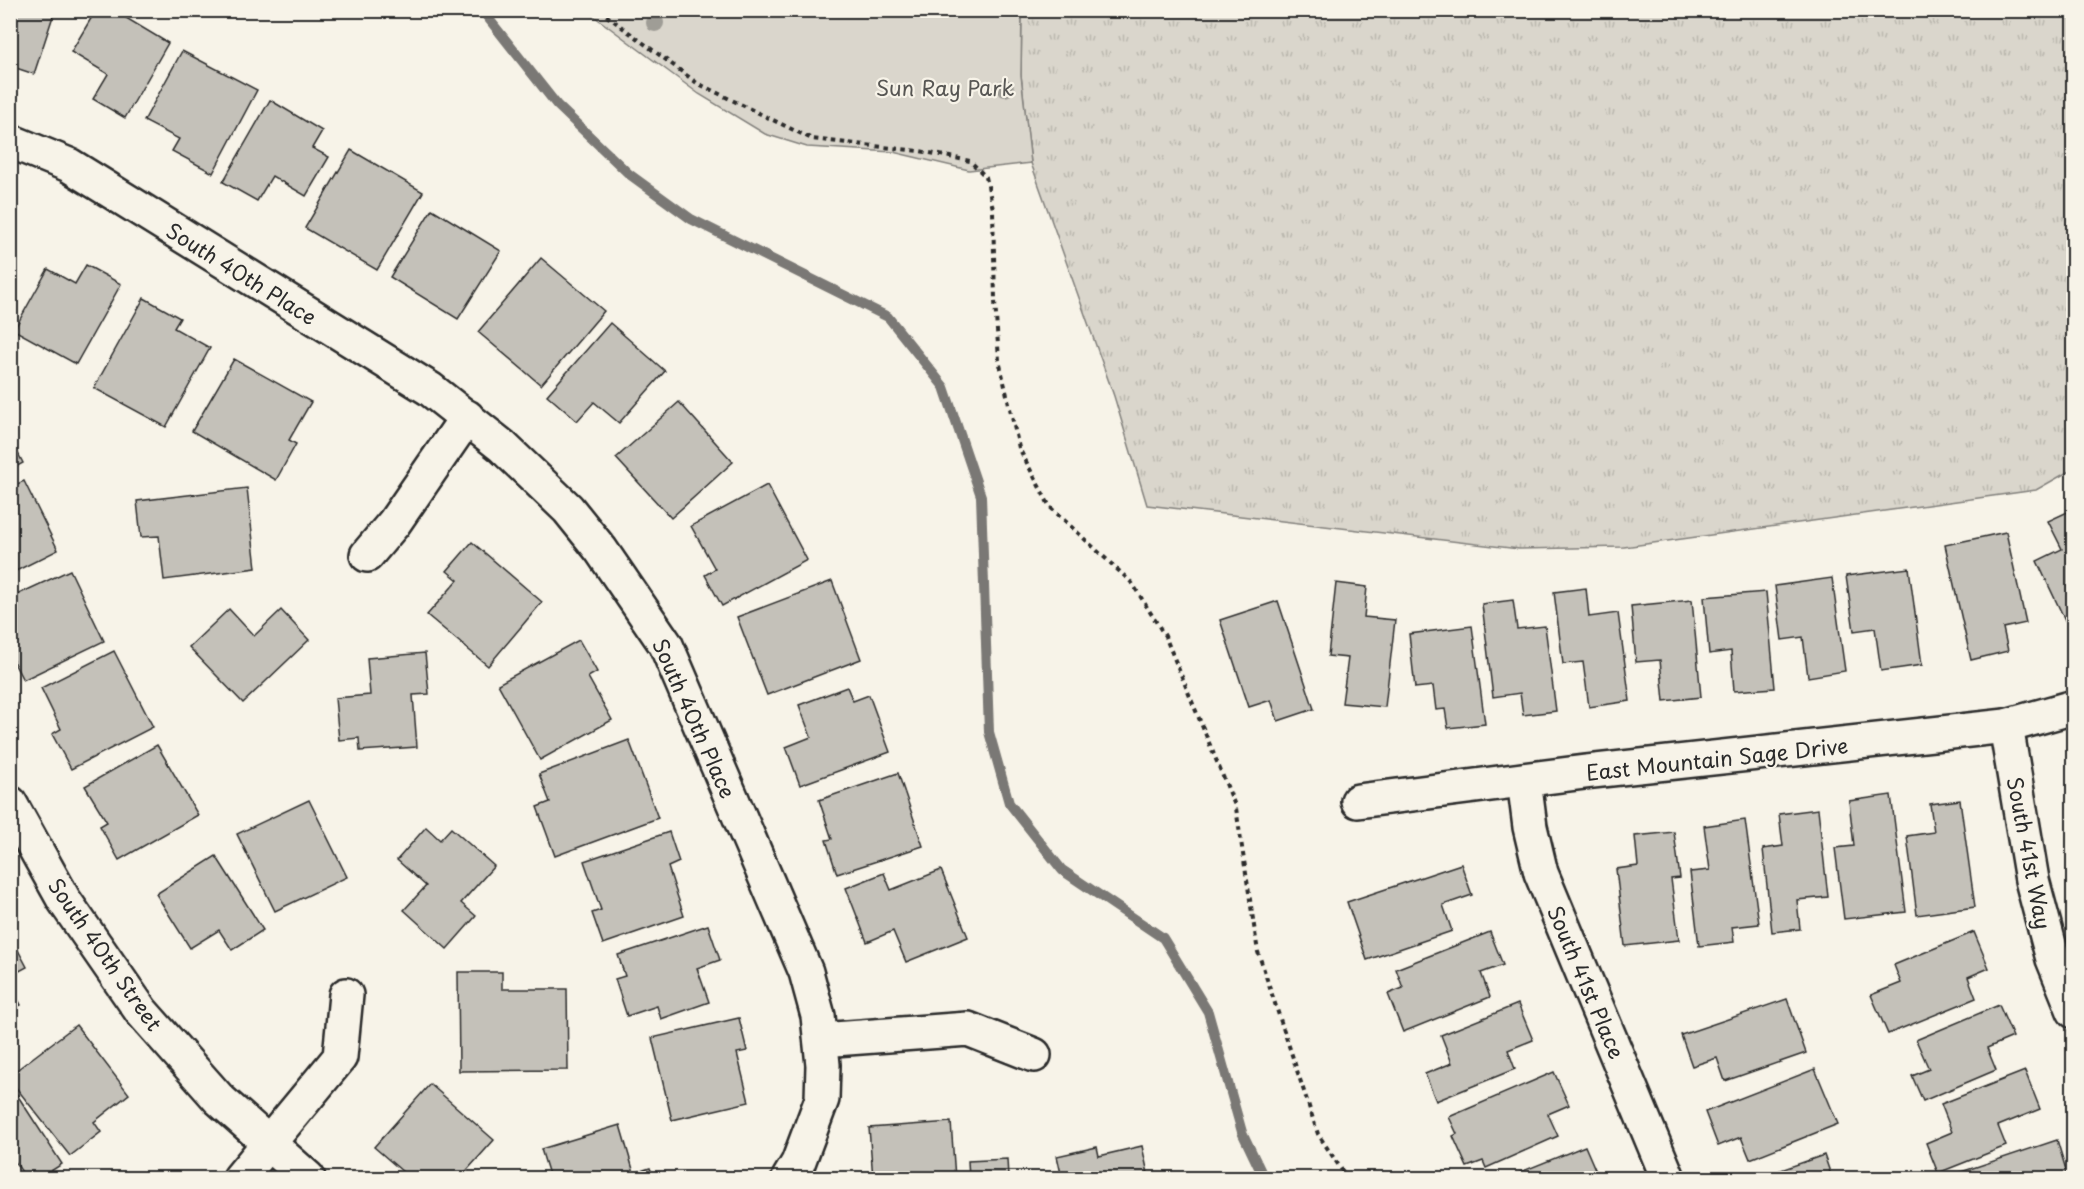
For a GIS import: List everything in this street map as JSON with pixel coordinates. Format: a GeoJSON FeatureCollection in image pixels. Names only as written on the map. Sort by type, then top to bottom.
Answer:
{"type":"FeatureCollection","features":[{"type":"Feature","properties":{"kind":"street","name":"South 40th Place"},"geometry":{"type":"LineString","coordinates":[[10,141],[69,165],[430,389],[502,446],[568,509],[601,550],[666,645],[806,972],[818,1016],[821,1040],[822,1099],[798,1162],[789,1179]]}},
{"type":"Feature","properties":{"kind":"street"},"geometry":{"type":"LineString","coordinates":[[367,555],[394,523],[467,417]]}},
{"type":"Feature","properties":{"kind":"street","name":"East Mountain Sage Drive"},"geometry":{"type":"LineString","coordinates":[[1358,801],[2006,726],[2073,707]]}},
{"type":"Feature","properties":{"kind":"street","name":"South 41st Way"},"geometry":{"type":"LineString","coordinates":[[2006,726],[2032,880],[2053,959],[2073,1011]]}},
{"type":"Feature","properties":{"kind":"street","name":"South 41st Place"},"geometry":{"type":"LineString","coordinates":[[1524,780],[1530,827],[1541,873],[1668,1179]]}},
{"type":"Feature","properties":{"kind":"street","name":"South 40th Street"},"geometry":{"type":"LineString","coordinates":[[10,803],[64,900],[141,1011],[219,1099],[308,1179]]}},
{"type":"Feature","properties":{"kind":"street"},"geometry":{"type":"LineString","coordinates":[[240,1179],[340,1056],[346,994]]}},
{"type":"Feature","properties":{"kind":"street"},"geometry":{"type":"LineString","coordinates":[[821,1040],[968,1029],[1034,1055]]}},
{"type":"Feature","properties":{"kind":"path"},"geometry":{"type":"LineString","coordinates":[[599,10],[697,83],[812,139],[920,151],[970,161],[986,177],[993,209],[999,360],[1019,448],[1050,507],[1132,583],[1165,636],[1236,808],[1258,952],[1318,1134],[1347,1179]]}},
{"type":"Feature","properties":{"kind":"green space","name":"Sun Ray Park"},"geometry":{"type":"Polygon","coordinates":[[[587,11],[1022,11],[1021,75],[1031,163],[969,170],[893,152],[807,147],[765,134],[699,94],[587,11]]]}},
{"type":"Feature","properties":{"kind":"green space"},"geometry":{"type":"Polygon","coordinates":[[[1022,11],[2073,11],[2073,469],[2036,490],[1624,547],[1519,549],[1147,505],[1114,396],[1031,163],[1021,75],[1022,11]]]}},
{"type":"Feature","properties":{"kind":"building"},"geometry":{"type":"Polygon","coordinates":[[[10,10],[55,10],[34,74],[10,66],[10,10]]]}},
{"type":"Feature","properties":{"kind":"building"},"geometry":{"type":"Polygon","coordinates":[[[96,10],[113,10],[168,43],[125,118],[93,99],[108,74],[71,52],[96,10]]]}},
{"type":"Feature","properties":{"kind":"building"},"geometry":{"type":"Polygon","coordinates":[[[182,51],[257,90],[213,173],[172,151],[179,139],[144,121],[182,51]]]}},
{"type":"Feature","properties":{"kind":"building"},"geometry":{"type":"Polygon","coordinates":[[[270,100],[322,131],[312,148],[329,157],[306,196],[272,176],[257,201],[223,182],[270,100]]]}},
{"type":"Feature","properties":{"kind":"building"},"geometry":{"type":"Polygon","coordinates":[[[351,150],[423,192],[377,270],[305,228],[351,150]]]}},
{"type":"Feature","properties":{"kind":"building"},"geometry":{"type":"Polygon","coordinates":[[[432,209],[501,251],[458,319],[390,277],[432,209]]]}},
{"type":"Feature","properties":{"kind":"building"},"geometry":{"type":"Polygon","coordinates":[[[541,258],[604,311],[541,385],[478,332],[541,258]]]}},
{"type":"Feature","properties":{"kind":"building"},"geometry":{"type":"Polygon","coordinates":[[[86,265],[121,284],[76,364],[14,330],[48,269],[75,284],[86,265]]]}},
{"type":"Feature","properties":{"kind":"building"},"geometry":{"type":"Polygon","coordinates":[[[144,298],[180,318],[174,328],[210,348],[166,427],[94,388],[144,298]]]}},
{"type":"Feature","properties":{"kind":"building"},"geometry":{"type":"Polygon","coordinates":[[[610,323],[665,371],[619,423],[594,402],[577,421],[547,395],[610,323]]]}},
{"type":"Feature","properties":{"kind":"building"},"geometry":{"type":"Polygon","coordinates":[[[234,359],[311,402],[289,440],[296,444],[276,480],[192,431],[234,359]]]}},
{"type":"Feature","properties":{"kind":"building"},"geometry":{"type":"Polygon","coordinates":[[[679,402],[733,462],[671,518],[616,458],[679,402]]]}},
{"type":"Feature","properties":{"kind":"building"},"geometry":{"type":"Polygon","coordinates":[[[10,438],[23,463],[10,470],[10,438]]]}},
{"type":"Feature","properties":{"kind":"building"},"geometry":{"type":"Polygon","coordinates":[[[24,481],[58,550],[10,574],[10,487],[24,481]]]}},
{"type":"Feature","properties":{"kind":"building"},"geometry":{"type":"Polygon","coordinates":[[[767,485],[807,560],[722,606],[705,575],[715,569],[691,526],[767,485]]]}},
{"type":"Feature","properties":{"kind":"building"},"geometry":{"type":"Polygon","coordinates":[[[247,488],[256,568],[164,580],[159,536],[141,537],[137,501],[247,488]]]}},
{"type":"Feature","properties":{"kind":"building"},"geometry":{"type":"Polygon","coordinates":[[[2074,509],[2074,639],[2037,561],[2062,549],[2048,521],[2074,509]]]}},
{"type":"Feature","properties":{"kind":"building"},"geometry":{"type":"Polygon","coordinates":[[[2006,532],[2026,623],[2003,628],[2008,651],[1971,660],[1945,545],[2006,532]]]}},
{"type":"Feature","properties":{"kind":"building"},"geometry":{"type":"Polygon","coordinates":[[[472,542],[542,602],[488,666],[427,615],[458,580],[447,571],[472,542]]]}},
{"type":"Feature","properties":{"kind":"building"},"geometry":{"type":"Polygon","coordinates":[[[1909,568],[1922,665],[1881,671],[1875,628],[1854,631],[1846,576],[1909,568]]]}},
{"type":"Feature","properties":{"kind":"building"},"geometry":{"type":"Polygon","coordinates":[[[70,570],[104,641],[23,680],[10,655],[10,646],[15,644],[10,634],[10,598],[70,570]]]}},
{"type":"Feature","properties":{"kind":"building"},"geometry":{"type":"Polygon","coordinates":[[[1832,578],[1845,671],[1808,677],[1803,637],[1782,640],[1775,586],[1832,578]]]}},
{"type":"Feature","properties":{"kind":"building"},"geometry":{"type":"Polygon","coordinates":[[[832,581],[861,659],[767,695],[737,617],[832,581]]]}},
{"type":"Feature","properties":{"kind":"building"},"geometry":{"type":"Polygon","coordinates":[[[1336,583],[1367,587],[1364,617],[1395,620],[1385,707],[1342,703],[1348,658],[1328,656],[1336,583]]]}},
{"type":"Feature","properties":{"kind":"building"},"geometry":{"type":"Polygon","coordinates":[[[1586,588],[1589,617],[1618,613],[1630,701],[1589,707],[1583,662],[1563,664],[1554,592],[1586,588]]]}},
{"type":"Feature","properties":{"kind":"building"},"geometry":{"type":"Polygon","coordinates":[[[1766,592],[1775,688],[1734,691],[1731,651],[1709,654],[1704,597],[1766,592]]]}},
{"type":"Feature","properties":{"kind":"building"},"geometry":{"type":"Polygon","coordinates":[[[1513,600],[1517,629],[1545,626],[1556,711],[1523,715],[1520,693],[1493,697],[1482,604],[1513,600]]]}},
{"type":"Feature","properties":{"kind":"building"},"geometry":{"type":"Polygon","coordinates":[[[1692,600],[1701,697],[1664,701],[1660,660],[1636,662],[1631,606],[1692,600]]]}},
{"type":"Feature","properties":{"kind":"building"},"geometry":{"type":"Polygon","coordinates":[[[1278,601],[1314,709],[1278,721],[1271,700],[1249,707],[1220,620],[1278,601]]]}},
{"type":"Feature","properties":{"kind":"building"},"geometry":{"type":"Polygon","coordinates":[[[229,609],[254,636],[281,610],[309,640],[243,703],[189,647],[229,609]]]}},
{"type":"Feature","properties":{"kind":"building"},"geometry":{"type":"Polygon","coordinates":[[[1472,626],[1485,724],[1448,728],[1445,709],[1436,710],[1433,686],[1415,688],[1409,634],[1472,626]]]}},
{"type":"Feature","properties":{"kind":"building"},"geometry":{"type":"Polygon","coordinates":[[[579,640],[597,672],[588,677],[612,720],[540,760],[498,684],[579,640]]]}},
{"type":"Feature","properties":{"kind":"building"},"geometry":{"type":"Polygon","coordinates":[[[114,651],[153,727],[71,769],[52,734],[61,729],[41,688],[114,651]]]}},
{"type":"Feature","properties":{"kind":"building"},"geometry":{"type":"Polygon","coordinates":[[[425,653],[429,694],[413,695],[417,747],[360,751],[359,738],[339,740],[335,698],[370,695],[367,658],[425,653]]]}},
{"type":"Feature","properties":{"kind":"building"},"geometry":{"type":"Polygon","coordinates":[[[847,687],[853,701],[869,695],[890,752],[800,785],[786,747],[811,737],[799,705],[847,687]]]}},
{"type":"Feature","properties":{"kind":"building"},"geometry":{"type":"Polygon","coordinates":[[[629,740],[658,818],[555,856],[537,807],[550,802],[539,774],[629,740]]]}},
{"type":"Feature","properties":{"kind":"building"},"geometry":{"type":"Polygon","coordinates":[[[157,745],[198,815],[119,860],[100,826],[107,822],[85,786],[157,745]]]}},
{"type":"Feature","properties":{"kind":"building"},"geometry":{"type":"Polygon","coordinates":[[[898,773],[923,846],[837,874],[826,840],[832,839],[819,800],[898,773]]]}},
{"type":"Feature","properties":{"kind":"building"},"geometry":{"type":"Polygon","coordinates":[[[1891,795],[1906,912],[1844,919],[1835,848],[1854,846],[1849,801],[1891,795]]]}},
{"type":"Feature","properties":{"kind":"building"},"geometry":{"type":"Polygon","coordinates":[[[309,800],[347,877],[275,911],[237,834],[309,800]]]}},
{"type":"Feature","properties":{"kind":"building"},"geometry":{"type":"Polygon","coordinates":[[[1960,800],[1975,907],[1917,915],[1907,836],[1934,832],[1930,804],[1960,800]]]}},
{"type":"Feature","properties":{"kind":"building"},"geometry":{"type":"Polygon","coordinates":[[[1818,809],[1828,897],[1797,900],[1800,929],[1772,932],[1763,849],[1783,846],[1779,814],[1818,809]]]}},
{"type":"Feature","properties":{"kind":"building"},"geometry":{"type":"Polygon","coordinates":[[[1745,820],[1759,924],[1732,927],[1734,942],[1699,946],[1690,872],[1710,870],[1704,826],[1745,820]]]}},
{"type":"Feature","properties":{"kind":"building"},"geometry":{"type":"Polygon","coordinates":[[[426,827],[440,840],[451,828],[494,866],[461,903],[476,916],[447,949],[404,910],[426,886],[397,860],[426,827]]]}},
{"type":"Feature","properties":{"kind":"building"},"geometry":{"type":"Polygon","coordinates":[[[669,832],[679,862],[668,867],[684,916],[603,944],[592,913],[601,910],[584,861],[669,832]]]}},
{"type":"Feature","properties":{"kind":"building"},"geometry":{"type":"Polygon","coordinates":[[[1674,832],[1680,878],[1671,879],[1679,940],[1625,946],[1616,869],[1638,866],[1635,836],[1674,832]]]}},
{"type":"Feature","properties":{"kind":"building"},"geometry":{"type":"Polygon","coordinates":[[[216,856],[263,930],[232,950],[219,930],[190,948],[156,894],[216,856]]]}},
{"type":"Feature","properties":{"kind":"building"},"geometry":{"type":"Polygon","coordinates":[[[1461,864],[1472,895],[1443,905],[1452,931],[1367,960],[1347,902],[1461,864]]]}},
{"type":"Feature","properties":{"kind":"building"},"geometry":{"type":"Polygon","coordinates":[[[941,870],[968,937],[906,962],[893,931],[867,942],[846,888],[884,873],[891,890],[941,870]]]}},
{"type":"Feature","properties":{"kind":"building"},"geometry":{"type":"Polygon","coordinates":[[[708,925],[720,960],[697,968],[709,1002],[661,1019],[657,1006],[627,1016],[615,979],[625,976],[618,955],[708,925]]]}},
{"type":"Feature","properties":{"kind":"building"},"geometry":{"type":"Polygon","coordinates":[[[1490,932],[1503,965],[1481,973],[1490,997],[1403,1032],[1388,994],[1403,988],[1396,969],[1490,932]]]}},
{"type":"Feature","properties":{"kind":"building"},"geometry":{"type":"Polygon","coordinates":[[[1974,932],[1989,968],[1968,977],[1976,998],[1888,1034],[1871,995],[1901,983],[1894,965],[1974,932]]]}},
{"type":"Feature","properties":{"kind":"building"},"geometry":{"type":"Polygon","coordinates":[[[10,935],[27,967],[10,976],[10,935]]]}},
{"type":"Feature","properties":{"kind":"building"},"geometry":{"type":"Polygon","coordinates":[[[458,972],[502,972],[502,989],[567,989],[568,1070],[459,1071],[458,972]]]}},
{"type":"Feature","properties":{"kind":"building"},"geometry":{"type":"Polygon","coordinates":[[[10,985],[21,1005],[10,1010],[10,985]]]}},
{"type":"Feature","properties":{"kind":"building"},"geometry":{"type":"Polygon","coordinates":[[[1787,999],[1806,1053],[1725,1081],[1717,1058],[1692,1066],[1681,1035],[1787,999]]]}},
{"type":"Feature","properties":{"kind":"building"},"geometry":{"type":"Polygon","coordinates":[[[1518,1004],[1533,1040],[1508,1050],[1515,1069],[1436,1101],[1425,1074],[1452,1063],[1441,1035],[1518,1004]]]}},
{"type":"Feature","properties":{"kind":"building"},"geometry":{"type":"Polygon","coordinates":[[[1999,1005],[2013,1037],[1987,1048],[1996,1070],[1923,1101],[1912,1076],[1929,1069],[1916,1040],[1999,1005]]]}},
{"type":"Feature","properties":{"kind":"building"},"geometry":{"type":"Polygon","coordinates":[[[739,1018],[747,1051],[737,1053],[749,1102],[672,1120],[652,1038],[739,1018]]]}},
{"type":"Feature","properties":{"kind":"building"},"geometry":{"type":"Polygon","coordinates":[[[76,1025],[129,1094],[94,1122],[101,1132],[70,1156],[10,1080],[10,1075],[76,1025]]]}},
{"type":"Feature","properties":{"kind":"building"},"geometry":{"type":"Polygon","coordinates":[[[1815,1069],[1838,1124],[1750,1159],[1741,1137],[1718,1146],[1705,1112],[1815,1069]]]}},
{"type":"Feature","properties":{"kind":"building"},"geometry":{"type":"Polygon","coordinates":[[[2025,1071],[2040,1109],[1998,1126],[2006,1146],[1938,1173],[1926,1143],[1952,1132],[1941,1104],[2025,1071]]]}},
{"type":"Feature","properties":{"kind":"building"},"geometry":{"type":"Polygon","coordinates":[[[1554,1072],[1569,1105],[1548,1114],[1558,1136],[1486,1168],[1483,1161],[1467,1167],[1453,1136],[1457,1134],[1449,1117],[1554,1072]]]}},
{"type":"Feature","properties":{"kind":"building"},"geometry":{"type":"Polygon","coordinates":[[[430,1084],[494,1140],[460,1178],[410,1178],[374,1147],[430,1084]]]}},
{"type":"Feature","properties":{"kind":"building"},"geometry":{"type":"Polygon","coordinates":[[[12,1087],[62,1164],[40,1178],[26,1178],[15,1162],[10,1164],[12,1087]]]}},
{"type":"Feature","properties":{"kind":"building"},"geometry":{"type":"Polygon","coordinates":[[[951,1122],[955,1178],[873,1178],[869,1128],[951,1122]]]}},
{"type":"Feature","properties":{"kind":"building"},"geometry":{"type":"Polygon","coordinates":[[[620,1125],[634,1173],[650,1168],[654,1178],[550,1178],[541,1149],[620,1125]]]}},
{"type":"Feature","properties":{"kind":"building"},"geometry":{"type":"Polygon","coordinates":[[[2057,1140],[2067,1173],[2049,1178],[1963,1178],[1961,1172],[2057,1140]]]}},
{"type":"Feature","properties":{"kind":"building"},"geometry":{"type":"Polygon","coordinates":[[[1142,1146],[1149,1178],[1062,1178],[1057,1156],[1097,1147],[1099,1156],[1142,1146]]]}},
{"type":"Feature","properties":{"kind":"building"},"geometry":{"type":"Polygon","coordinates":[[[1585,1146],[1598,1176],[1592,1178],[1506,1178],[1585,1146]]]}},
{"type":"Feature","properties":{"kind":"building"},"geometry":{"type":"Polygon","coordinates":[[[1824,1155],[1832,1178],[1758,1178],[1824,1155]]]}},
{"type":"Feature","properties":{"kind":"building"},"geometry":{"type":"Polygon","coordinates":[[[1007,1159],[1008,1177],[1052,1174],[1052,1178],[969,1178],[968,1161],[1007,1159]]]}},
{"type":"Feature","properties":{"kind":"waterway"},"geometry":{"type":"LineString","coordinates":[[480,10],[557,105],[629,174],[691,219],[888,317],[944,387],[981,496],[989,732],[1009,803],[1062,870],[1163,938],[1208,1012],[1242,1132],[1264,1178]]}}]}
